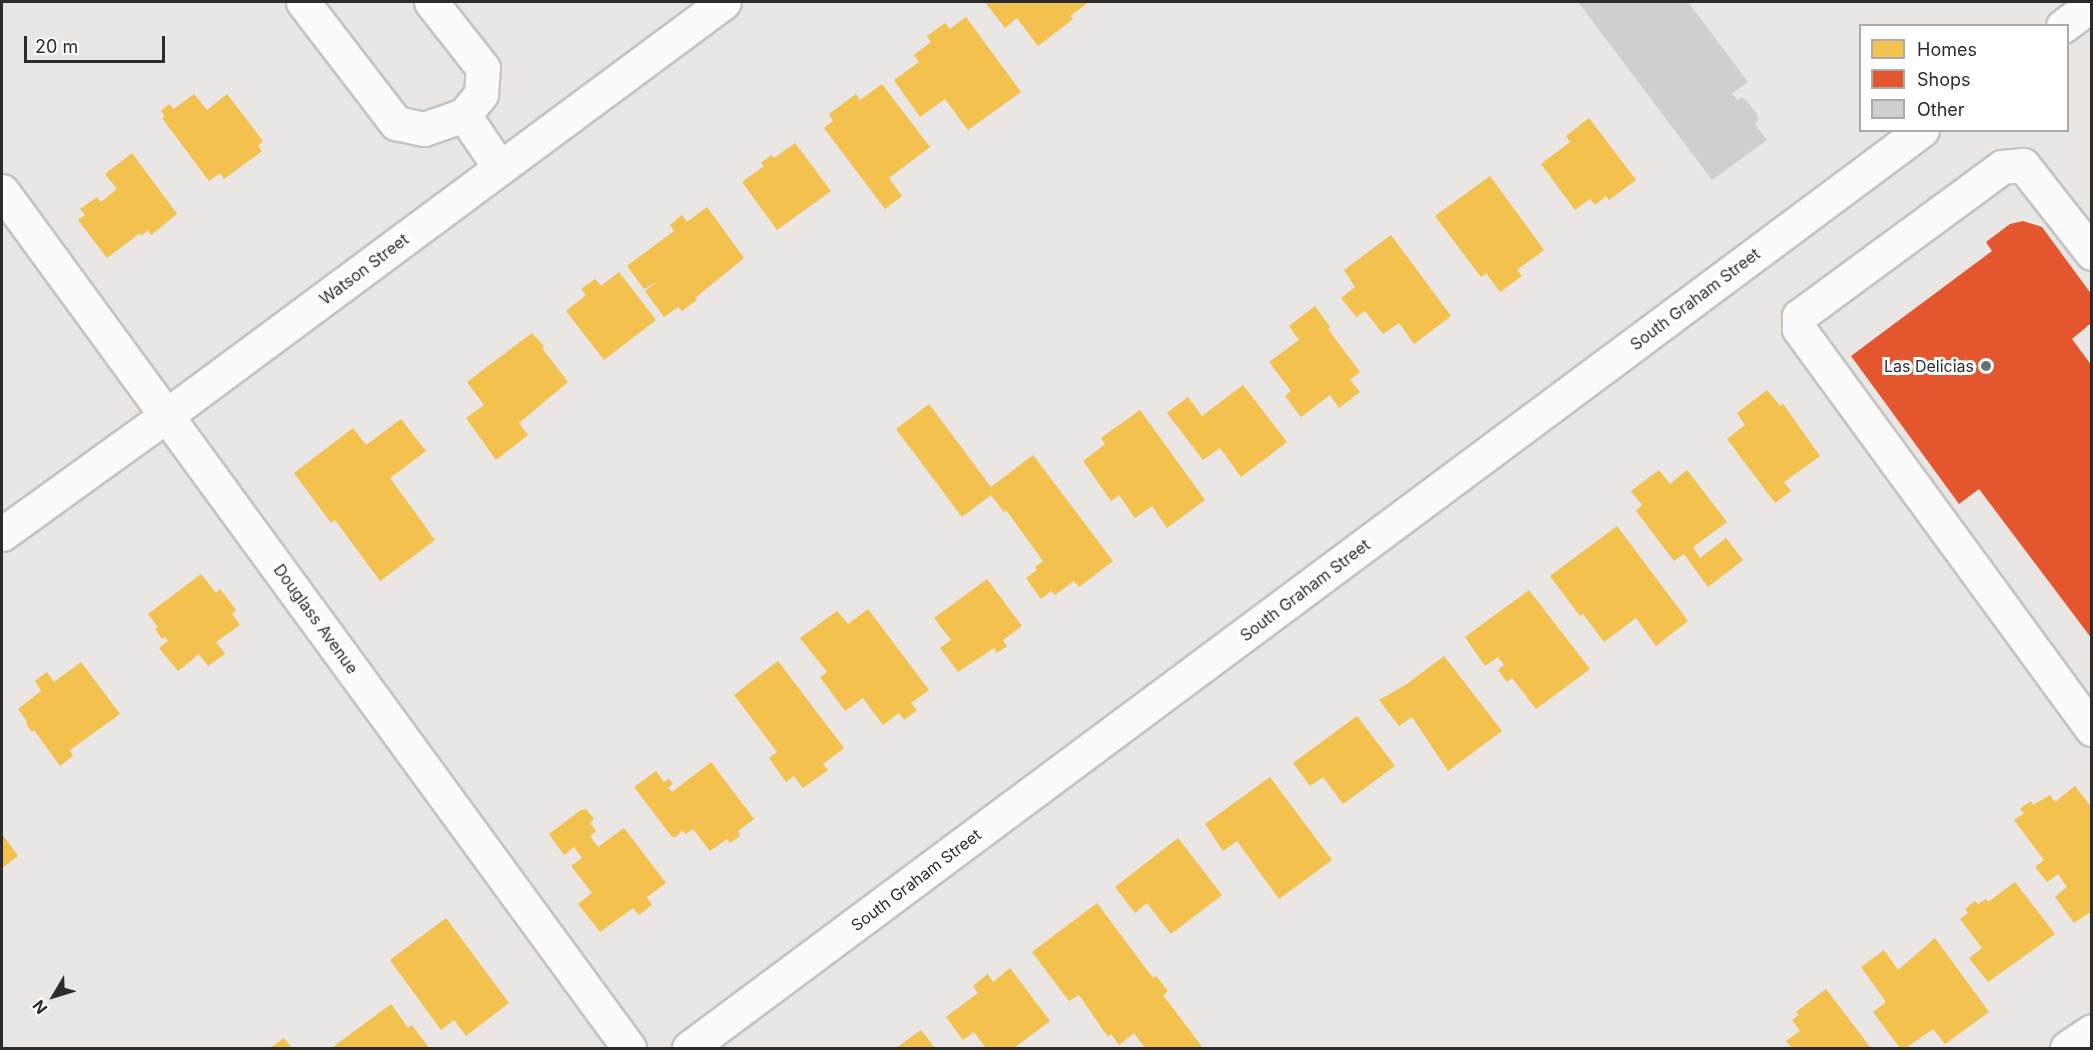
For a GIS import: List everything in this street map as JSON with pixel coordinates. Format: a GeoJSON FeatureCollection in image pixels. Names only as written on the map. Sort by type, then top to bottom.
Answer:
{"type":"FeatureCollection","features":[{"type":"Feature","properties":{"kind":"street"},"geometry":{"type":"LineString","coordinates":[[303,2],[396,123],[424,129],[464,115],[481,94],[483,68],[431,2]]}},
{"type":"Feature","properties":{"kind":"street","name":"Watson Street"},"geometry":{"type":"LineString","coordinates":[[2,534],[724,2]]}},
{"type":"Feature","properties":{"kind":"street"},"geometry":{"type":"LineString","coordinates":[[2066,24],[2091,4]]}},
{"type":"Feature","properties":{"kind":"street"},"geometry":{"type":"LineString","coordinates":[[464,115],[500,168]]}},
{"type":"Feature","properties":{"kind":"street","name":"South Graham Street"},"geometry":{"type":"LineString","coordinates":[[689,1048],[1919,132]]}},
{"type":"Feature","properties":{"kind":"street"},"geometry":{"type":"LineString","coordinates":[[2091,253],[2023,165],[2002,167],[1799,316],[1799,329],[2091,729]]}},
{"type":"Feature","properties":{"kind":"street","name":"Douglass Avenue"},"geometry":{"type":"LineString","coordinates":[[2,191],[629,1048]]}},
{"type":"Feature","properties":{"kind":"street"},"geometry":{"type":"LineString","coordinates":[[2067,1048],[2091,1030]]}},
{"type":"Feature","properties":{"kind":"building: Homes"},"geometry":{"type":"Polygon","coordinates":[[[985,2],[1089,2],[1070,16],[1073,19],[1038,46],[1017,18],[1005,28],[985,2]]]}},
{"type":"Feature","properties":{"kind":"building: Homes"},"geometry":{"type":"Polygon","coordinates":[[[966,17],[1021,92],[968,130],[945,99],[920,117],[894,80],[919,62],[914,55],[931,42],[927,36],[945,23],[950,29],[966,17]]]}},
{"type":"Feature","properties":{"kind":"building: Homes"},"geometry":{"type":"Polygon","coordinates":[[[882,84],[930,147],[889,178],[902,196],[885,209],[824,128],[833,121],[829,114],[856,94],[860,100],[882,84]]]}},
{"type":"Feature","properties":{"kind":"building: Homes"},"geometry":{"type":"Polygon","coordinates":[[[194,94],[207,110],[227,94],[263,141],[258,146],[262,151],[224,179],[220,173],[209,181],[162,118],[165,116],[161,111],[169,104],[174,109],[194,94]]]}},
{"type":"Feature","properties":{"kind":"building: Homes"},"geometry":{"type":"Polygon","coordinates":[[[1589,118],[1636,180],[1609,200],[1606,196],[1595,205],[1590,199],[1575,210],[1541,164],[1570,142],[1566,136],[1589,118]]]}},
{"type":"Feature","properties":{"kind":"building: Homes"},"geometry":{"type":"Polygon","coordinates":[[[795,143],[831,191],[777,230],[742,182],[764,166],[761,163],[772,155],[774,158],[795,143]]]}},
{"type":"Feature","properties":{"kind":"building: Homes"},"geometry":{"type":"Polygon","coordinates":[[[132,153],[177,214],[151,235],[148,230],[141,236],[140,233],[107,258],[78,220],[85,215],[80,209],[97,197],[101,202],[117,189],[105,174],[132,153]]]}},
{"type":"Feature","properties":{"kind":"building: Homes"},"geometry":{"type":"Polygon","coordinates":[[[1490,176],[1544,250],[1517,270],[1522,276],[1500,292],[1486,273],[1481,277],[1435,216],[1490,176]]]}},
{"type":"Feature","properties":{"kind":"building: Homes"},"geometry":{"type":"Polygon","coordinates":[[[707,207],[744,258],[695,298],[697,300],[682,311],[678,307],[664,317],[645,291],[658,281],[644,289],[627,266],[674,231],[670,225],[682,215],[687,222],[707,207]]]}},
{"type":"Feature","properties":{"kind":"building: Homes"},"geometry":{"type":"Polygon","coordinates":[[[1391,235],[1451,316],[1414,344],[1399,323],[1383,334],[1365,311],[1356,317],[1341,298],[1355,287],[1344,270],[1391,235]]]}},
{"type":"Feature","properties":{"kind":"building: Homes"},"geometry":{"type":"Polygon","coordinates":[[[619,272],[656,320],[604,360],[566,311],[586,295],[581,289],[595,279],[601,286],[619,272]]]}},
{"type":"Feature","properties":{"kind":"building: Homes"},"geometry":{"type":"Polygon","coordinates":[[[1315,306],[1330,327],[1328,329],[1360,372],[1350,380],[1360,392],[1339,408],[1330,395],[1301,417],[1285,396],[1291,391],[1269,362],[1299,340],[1289,326],[1315,306]]]}},
{"type":"Feature","properties":{"kind":"building: Homes"},"geometry":{"type":"Polygon","coordinates":[[[532,333],[544,346],[542,348],[568,382],[519,423],[528,435],[496,460],[466,418],[484,405],[467,382],[532,333]]]}},
{"type":"Feature","properties":{"kind":"building: Homes"},"geometry":{"type":"Polygon","coordinates":[[[1243,385],[1287,442],[1241,477],[1220,448],[1203,460],[1167,413],[1188,397],[1202,416],[1243,385]]]}},
{"type":"Feature","properties":{"kind":"building: Homes"},"geometry":{"type":"Polygon","coordinates":[[[1767,390],[1780,406],[1783,404],[1820,456],[1784,482],[1791,491],[1775,503],[1727,439],[1745,425],[1737,413],[1767,390]]]}},
{"type":"Feature","properties":{"kind":"building: Homes"},"geometry":{"type":"Polygon","coordinates":[[[929,404],[991,487],[1033,455],[1113,561],[1079,587],[1074,581],[1055,595],[1051,591],[1041,599],[1026,578],[1037,570],[1035,567],[1043,561],[1006,510],[1004,512],[991,495],[962,517],[896,429],[929,404]]]}},
{"type":"Feature","properties":{"kind":"building: Homes"},"geometry":{"type":"Polygon","coordinates":[[[1140,410],[1205,500],[1167,528],[1152,506],[1135,518],[1119,495],[1111,501],[1083,461],[1105,444],[1101,438],[1140,410]]]}},
{"type":"Feature","properties":{"kind":"building: Homes"},"geometry":{"type":"Polygon","coordinates":[[[401,419],[426,451],[390,478],[435,540],[380,581],[335,520],[331,523],[294,473],[353,428],[366,445],[401,419]]]}},
{"type":"Feature","properties":{"kind":"building: Homes"},"geometry":{"type":"Polygon","coordinates":[[[1659,470],[1670,484],[1687,470],[1727,522],[1693,547],[1700,558],[1726,538],[1743,560],[1708,587],[1684,554],[1674,561],[1636,511],[1642,505],[1631,491],[1659,470]]]}},
{"type":"Feature","properties":{"kind":"building: Homes"},"geometry":{"type":"Polygon","coordinates":[[[1617,526],[1688,621],[1656,646],[1636,618],[1604,642],[1583,614],[1580,616],[1550,576],[1617,526]]]}},
{"type":"Feature","properties":{"kind":"building: Homes"},"geometry":{"type":"Polygon","coordinates":[[[201,574],[216,593],[220,589],[236,610],[232,614],[240,625],[216,642],[225,654],[208,666],[199,654],[178,671],[159,648],[168,641],[165,637],[162,639],[155,629],[158,627],[148,614],[201,574]]]}},
{"type":"Feature","properties":{"kind":"building: Homes"},"geometry":{"type":"Polygon","coordinates":[[[987,579],[1022,626],[1003,640],[1007,646],[997,653],[994,648],[958,672],[940,648],[951,640],[934,618],[987,579]]]}},
{"type":"Feature","properties":{"kind":"building: Homes"},"geometry":{"type":"Polygon","coordinates":[[[1529,590],[1590,669],[1536,709],[1512,678],[1507,682],[1498,670],[1504,665],[1498,657],[1485,666],[1465,637],[1529,590]]]}},
{"type":"Feature","properties":{"kind":"building: Homes"},"geometry":{"type":"Polygon","coordinates":[[[868,609],[929,690],[911,703],[917,710],[904,720],[899,713],[883,725],[863,698],[845,711],[820,677],[827,672],[800,638],[837,611],[848,624],[868,609]]]}},
{"type":"Feature","properties":{"kind":"building: Homes"},"geometry":{"type":"Polygon","coordinates":[[[1444,656],[1502,731],[1448,771],[1412,717],[1399,726],[1379,700],[1407,684],[1444,656]]]}},
{"type":"Feature","properties":{"kind":"building: Homes"},"geometry":{"type":"Polygon","coordinates":[[[778,661],[844,748],[823,764],[828,770],[803,788],[794,776],[786,782],[769,758],[777,752],[734,695],[778,661]]]}},
{"type":"Feature","properties":{"kind":"building: Homes"},"geometry":{"type":"Polygon","coordinates":[[[81,662],[120,714],[70,750],[73,756],[60,766],[34,730],[32,732],[18,709],[41,691],[35,681],[47,672],[54,682],[81,662]]]}},
{"type":"Feature","properties":{"kind":"building: Homes"},"geometry":{"type":"Polygon","coordinates":[[[1357,716],[1395,766],[1343,804],[1323,777],[1310,786],[1293,763],[1357,716]]]}},
{"type":"Feature","properties":{"kind":"building: Homes"},"geometry":{"type":"Polygon","coordinates":[[[711,762],[754,819],[738,831],[740,836],[730,843],[727,839],[710,851],[693,829],[686,834],[682,830],[676,837],[672,837],[634,787],[656,771],[664,782],[669,779],[673,784],[668,788],[672,792],[711,762]]]}},
{"type":"Feature","properties":{"kind":"building: Homes"},"geometry":{"type":"Polygon","coordinates":[[[1270,777],[1332,860],[1279,899],[1237,841],[1223,851],[1205,824],[1270,777]]]}},
{"type":"Feature","properties":{"kind":"building: Homes"},"geometry":{"type":"Polygon","coordinates":[[[2075,786],[2092,808],[2092,911],[2074,923],[2055,897],[2067,887],[2058,874],[2047,882],[2035,867],[2044,860],[2014,820],[2024,813],[2020,809],[2031,801],[2033,805],[2050,795],[2055,802],[2075,786]]]}},
{"type":"Feature","properties":{"kind":"building: Homes"},"geometry":{"type":"Polygon","coordinates":[[[586,809],[594,819],[590,823],[596,831],[590,836],[598,847],[624,828],[666,883],[647,897],[652,905],[639,915],[633,908],[600,932],[578,904],[592,893],[571,866],[582,858],[574,847],[564,855],[549,834],[581,810],[586,809]]]}},
{"type":"Feature","properties":{"kind":"building: Homes"},"geometry":{"type":"Polygon","coordinates":[[[2,834],[18,856],[2,868],[2,834]]]}},
{"type":"Feature","properties":{"kind":"building: Homes"},"geometry":{"type":"Polygon","coordinates":[[[1178,838],[1222,895],[1171,934],[1147,903],[1135,913],[1115,887],[1178,838]]]}},
{"type":"Feature","properties":{"kind":"building: Homes"},"geometry":{"type":"Polygon","coordinates":[[[2015,882],[2055,934],[1988,982],[1969,958],[1982,948],[1960,919],[1968,913],[1965,909],[1975,901],[1978,904],[1986,899],[1988,902],[2015,882]]]}},
{"type":"Feature","properties":{"kind":"building: Homes"},"geometry":{"type":"Polygon","coordinates":[[[1097,903],[1153,978],[1156,976],[1168,991],[1163,995],[1203,1048],[1145,1048],[1134,1033],[1119,1045],[1111,1034],[1108,1037],[1079,995],[1069,1001],[1032,952],[1097,903]]]}},
{"type":"Feature","properties":{"kind":"building: Homes"},"geometry":{"type":"Polygon","coordinates":[[[446,918],[509,1003],[466,1036],[454,1020],[441,1030],[390,960],[446,918]]]}},
{"type":"Feature","properties":{"kind":"building: Homes"},"geometry":{"type":"Polygon","coordinates":[[[1935,938],[1989,1012],[1945,1044],[1933,1029],[1906,1048],[1900,1048],[1873,1012],[1886,1002],[1861,967],[1884,950],[1898,970],[1935,938]]]}},
{"type":"Feature","properties":{"kind":"building: Homes"},"geometry":{"type":"Polygon","coordinates":[[[1010,968],[1050,1021],[1014,1048],[986,1048],[974,1032],[963,1040],[946,1017],[978,993],[973,986],[988,974],[993,982],[1010,968]]]}},
{"type":"Feature","properties":{"kind":"building: Homes"},"geometry":{"type":"Polygon","coordinates":[[[1826,989],[1871,1048],[1792,1048],[1786,1041],[1800,1031],[1792,1020],[1799,1015],[1796,1012],[1826,989]]]}},
{"type":"Feature","properties":{"kind":"building: Homes"},"geometry":{"type":"Polygon","coordinates":[[[391,1004],[408,1028],[412,1025],[429,1048],[333,1047],[391,1004]]]}},
{"type":"Feature","properties":{"kind":"building: Homes"},"geometry":{"type":"Polygon","coordinates":[[[921,1030],[935,1048],[896,1048],[921,1030]]]}},
{"type":"Feature","properties":{"kind":"building: Homes"},"geometry":{"type":"Polygon","coordinates":[[[284,1038],[292,1048],[270,1048],[284,1038]]]}},
{"type":"Feature","properties":{"kind":"building: Shops"},"geometry":{"type":"Polygon","coordinates":[[[2023,221],[2042,227],[2092,295],[2090,324],[2072,339],[2092,366],[2092,639],[1979,489],[1959,504],[1851,356],[1992,251],[1986,242],[2010,224],[2023,221]]]}},
{"type":"Feature","properties":{"kind":"building: Other"},"geometry":{"type":"Polygon","coordinates":[[[1578,2],[1688,2],[1748,82],[1732,93],[1737,100],[1741,98],[1746,100],[1758,115],[1755,124],[1767,140],[1712,180],[1578,2]]]}},
{"type":"Feature","properties":{"kind":"place","name":"Las Delicias"},"geometry":{"type":"Point","coordinates":[1986,366]}}]}
